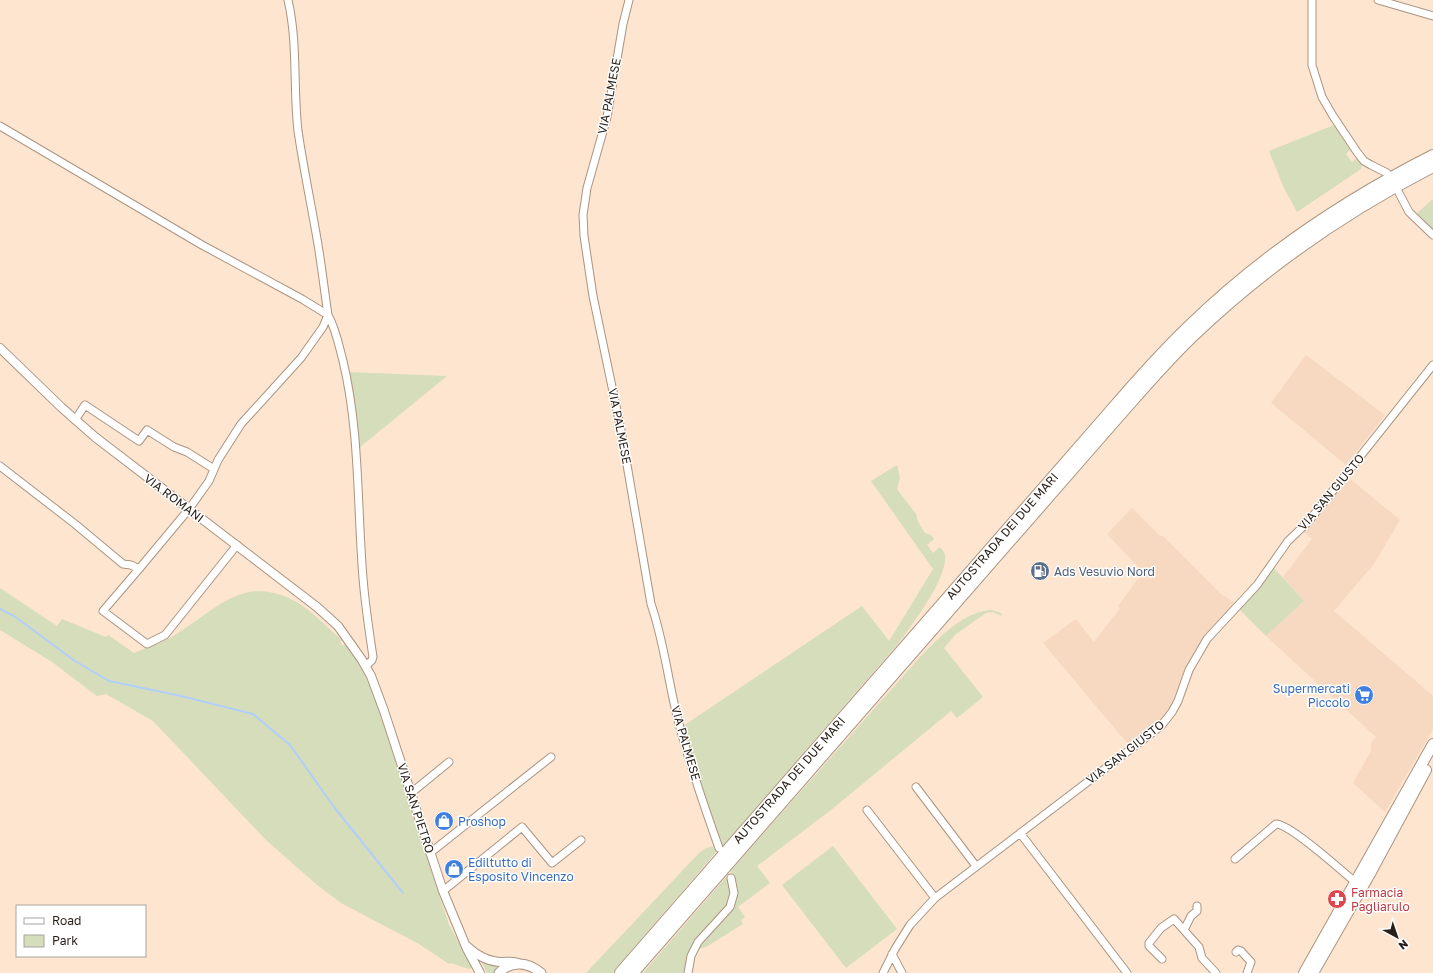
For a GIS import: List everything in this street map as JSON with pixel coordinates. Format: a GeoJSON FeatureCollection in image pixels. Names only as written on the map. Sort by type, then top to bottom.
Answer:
{"type":"FeatureCollection","features":[{"type":"Feature","properties":{"kind":"highway","name":"AUTOSTRADA DEI DUE MARI"},"geometry":{"type":"LineString","coordinates":[[621,973],[1107,415],[1179,336],[1237,284],[1283,247],[1360,196],[1433,156]]}},
{"type":"Feature","properties":{"kind":"highway","name":"AUTOSTRADA DEI DUE MARI"},"geometry":{"type":"LineString","coordinates":[[632,973],[1124,409],[1191,337],[1242,291],[1305,242],[1376,197],[1433,166]]}},
{"type":"Feature","properties":{"kind":"main road"},"geometry":{"type":"LineString","coordinates":[[1304,973],[1433,744]]}},
{"type":"Feature","properties":{"kind":"main road"},"geometry":{"type":"LineString","coordinates":[[1313,973],[1371,872],[1433,758]]}},
{"type":"Feature","properties":{"kind":"main road"},"geometry":{"type":"LineString","coordinates":[[499,973],[503,969],[518,963],[528,965],[541,973]]}},
{"type":"Feature","properties":{"kind":"street"},"geometry":{"type":"LineString","coordinates":[[237,545],[164,635],[147,644],[102,611],[189,509],[209,481],[218,460],[241,424],[301,358],[323,327],[328,315],[298,130],[294,50],[288,0]]}},
{"type":"Feature","properties":{"kind":"street","name":"VIA PALMESE"},"geometry":{"type":"LineString","coordinates":[[629,0],[623,24],[606,117],[587,188],[584,215],[584,236],[593,296],[621,430],[651,604],[657,622],[678,720],[697,784],[719,848]]}},
{"type":"Feature","properties":{"kind":"street"},"geometry":{"type":"LineString","coordinates":[[1312,0],[1312,66],[1322,97],[1332,116],[1364,161],[1387,173]]}},
{"type":"Feature","properties":{"kind":"street"},"geometry":{"type":"LineString","coordinates":[[1378,0],[1433,16]]}},
{"type":"Feature","properties":{"kind":"street"},"geometry":{"type":"LineString","coordinates":[[0,126],[202,245],[302,299],[328,315],[332,321],[339,346],[352,409],[359,489],[363,578],[373,656],[372,660],[366,666]]}},
{"type":"Feature","properties":{"kind":"street"},"geometry":{"type":"LineString","coordinates":[[1399,193],[1409,212],[1433,235]]}},
{"type":"Feature","properties":{"kind":"street","name":"VIA ROMANI"},"geometry":{"type":"LineString","coordinates":[[0,348],[75,420],[95,437],[318,607],[338,626],[351,643]]}},
{"type":"Feature","properties":{"kind":"street","name":"VIA SAN GIUSTO"},"geometry":{"type":"LineString","coordinates":[[883,973],[892,954],[910,925],[935,898],[1161,726],[1172,712],[1178,701],[1189,670],[1207,639],[1257,585],[1288,541],[1308,522],[1433,365]]}},
{"type":"Feature","properties":{"kind":"street"},"geometry":{"type":"LineString","coordinates":[[75,420],[85,405],[139,441],[147,430],[214,469]]}},
{"type":"Feature","properties":{"kind":"street"},"geometry":{"type":"LineString","coordinates":[[0,466],[75,524],[122,564],[131,565],[139,569]]}},
{"type":"Feature","properties":{"kind":"street","name":"VIA SAN PIETRO"},"geometry":{"type":"LineString","coordinates":[[351,643],[371,676],[384,711],[442,891],[472,960],[480,973]]}},
{"type":"Feature","properties":{"kind":"street"},"geometry":{"type":"LineString","coordinates":[[430,853],[551,756]]}},
{"type":"Feature","properties":{"kind":"street"},"geometry":{"type":"LineString","coordinates":[[411,793],[449,762]]}},
{"type":"Feature","properties":{"kind":"street"},"geometry":{"type":"LineString","coordinates":[[916,787],[976,866]]}},
{"type":"Feature","properties":{"kind":"street"},"geometry":{"type":"LineString","coordinates":[[867,810],[935,898]]}},
{"type":"Feature","properties":{"kind":"street"},"geometry":{"type":"LineString","coordinates":[[1235,859],[1276,824],[1280,824],[1292,830],[1355,882]]}},
{"type":"Feature","properties":{"kind":"street"},"geometry":{"type":"LineString","coordinates":[[442,891],[522,827],[552,863],[581,840]]}},
{"type":"Feature","properties":{"kind":"street"},"geometry":{"type":"LineString","coordinates":[[1020,833],[1127,973]]}},
{"type":"Feature","properties":{"kind":"street"},"geometry":{"type":"LineString","coordinates":[[688,973],[691,956],[698,942],[730,907],[734,893],[731,878]]}},
{"type":"Feature","properties":{"kind":"street"},"geometry":{"type":"LineString","coordinates":[[1184,930],[1191,916],[1197,911],[1197,906]]}},
{"type":"Feature","properties":{"kind":"street"},"geometry":{"type":"LineString","coordinates":[[1162,959],[1149,944],[1161,928],[1174,919],[1199,947],[1202,958],[1216,973]]}},
{"type":"Feature","properties":{"kind":"street"},"geometry":{"type":"LineString","coordinates":[[466,945],[477,954],[494,962],[513,961],[518,963]]}},
{"type":"Feature","properties":{"kind":"street"},"geometry":{"type":"LineString","coordinates":[[1236,952],[1238,950],[1242,951],[1251,962],[1248,973]]}},
{"type":"Feature","properties":{"kind":"street"},"geometry":{"type":"LineString","coordinates":[[892,954],[902,973]]}},
{"type":"Feature","properties":{"kind":"shaded area"},"geometry":{"type":"Polygon","coordinates":[[[1306,355],[1385,415],[1346,465],[1271,403],[1306,355]]]}},
{"type":"Feature","properties":{"kind":"shaded area"},"geometry":{"type":"Polygon","coordinates":[[[1348,477],[1400,520],[1374,564],[1334,611],[1433,696],[1433,729],[1385,812],[1353,783],[1371,751],[1371,743],[1376,737],[1266,636],[1304,601],[1283,577],[1312,539],[1303,531],[1348,477]]]}},
{"type":"Feature","properties":{"kind":"shaded area"},"geometry":{"type":"Polygon","coordinates":[[[1132,508],[1160,536],[1163,536],[1221,594],[1240,606],[1208,643],[1200,656],[1181,706],[1172,719],[1163,729],[1134,751],[1043,643],[1076,619],[1094,642],[1120,608],[1118,606],[1143,572],[1107,534],[1132,508]]]}},
{"type":"Feature","properties":{"kind":"green space"},"geometry":{"type":"Polygon","coordinates":[[[1334,125],[1350,150],[1346,154],[1352,162],[1357,158],[1362,164],[1361,169],[1297,212],[1284,188],[1269,151],[1334,125]]]}},
{"type":"Feature","properties":{"kind":"green space"},"geometry":{"type":"Polygon","coordinates":[[[1433,199],[1433,232],[1415,215],[1433,199]]]}},
{"type":"Feature","properties":{"kind":"green space"},"geometry":{"type":"Polygon","coordinates":[[[349,372],[447,376],[359,448],[349,372]]]}},
{"type":"Feature","properties":{"kind":"green space"},"geometry":{"type":"Polygon","coordinates":[[[897,465],[900,478],[897,489],[916,514],[918,522],[925,533],[931,535],[934,539],[927,545],[933,553],[940,547],[945,555],[941,576],[927,602],[896,646],[722,847],[697,776],[683,726],[862,606],[889,641],[933,569],[871,481],[897,465]]]}},
{"type":"Feature","properties":{"kind":"green space"},"geometry":{"type":"Polygon","coordinates":[[[1274,568],[1304,601],[1266,636],[1238,608],[1274,568]]]}},
{"type":"Feature","properties":{"kind":"green space"},"geometry":{"type":"Polygon","coordinates":[[[0,588],[57,626],[62,619],[106,637],[108,635],[134,653],[162,642],[192,624],[218,605],[245,593],[259,591],[275,593],[293,600],[306,608],[342,640],[340,642],[343,646],[346,644],[358,662],[368,682],[374,696],[449,925],[473,967],[469,969],[451,963],[449,964],[419,944],[341,903],[316,884],[267,841],[153,721],[106,694],[97,696],[52,662],[0,630],[0,588]]]}},
{"type":"Feature","properties":{"kind":"green space"},"geometry":{"type":"Polygon","coordinates":[[[992,610],[1001,613],[1002,616],[993,612],[986,613],[956,634],[944,648],[983,697],[957,718],[951,711],[831,810],[757,866],[770,883],[738,907],[745,917],[741,920],[743,924],[706,947],[696,950],[700,943],[733,907],[736,898],[736,889],[731,871],[754,844],[921,656],[944,633],[962,620],[972,615],[982,611],[992,610]]]}},
{"type":"Feature","properties":{"kind":"green space"},"geometry":{"type":"Polygon","coordinates":[[[715,846],[717,851],[612,973],[586,973],[699,853],[706,848],[715,846]]]}},
{"type":"Feature","properties":{"kind":"green space"},"geometry":{"type":"Polygon","coordinates":[[[833,846],[897,929],[846,968],[782,885],[833,846]]]}},
{"type":"Feature","properties":{"kind":"green space"},"geometry":{"type":"Polygon","coordinates":[[[726,877],[730,889],[730,898],[721,914],[699,935],[691,946],[686,973],[643,973],[726,877]]]}},
{"type":"Feature","properties":{"kind":"green space"},"geometry":{"type":"Polygon","coordinates":[[[480,958],[505,965],[496,973],[487,973],[480,958]]]}},
{"type":"Feature","properties":{"kind":"waterway"},"geometry":{"type":"LineString","coordinates":[[0,609],[14,616],[75,661],[109,681],[181,696],[253,714],[290,745],[334,807],[403,893]]}},
{"type":"Feature","properties":{"kind":"place","name":"Ads Vesuvio Nord"},"geometry":{"type":"Point","coordinates":[1040,571]}},
{"type":"Feature","properties":{"kind":"place","name":"Supermercati Piccolo"},"geometry":{"type":"Point","coordinates":[1364,695]}},
{"type":"Feature","properties":{"kind":"place","name":"Proshop"},"geometry":{"type":"Point","coordinates":[444,821]}},
{"type":"Feature","properties":{"kind":"place","name":"Ediltutto di Esposito Vincenzo"},"geometry":{"type":"Point","coordinates":[454,869]}},
{"type":"Feature","properties":{"kind":"place","name":"Farmacia Pagliarulo"},"geometry":{"type":"Point","coordinates":[1337,899]}}]}
